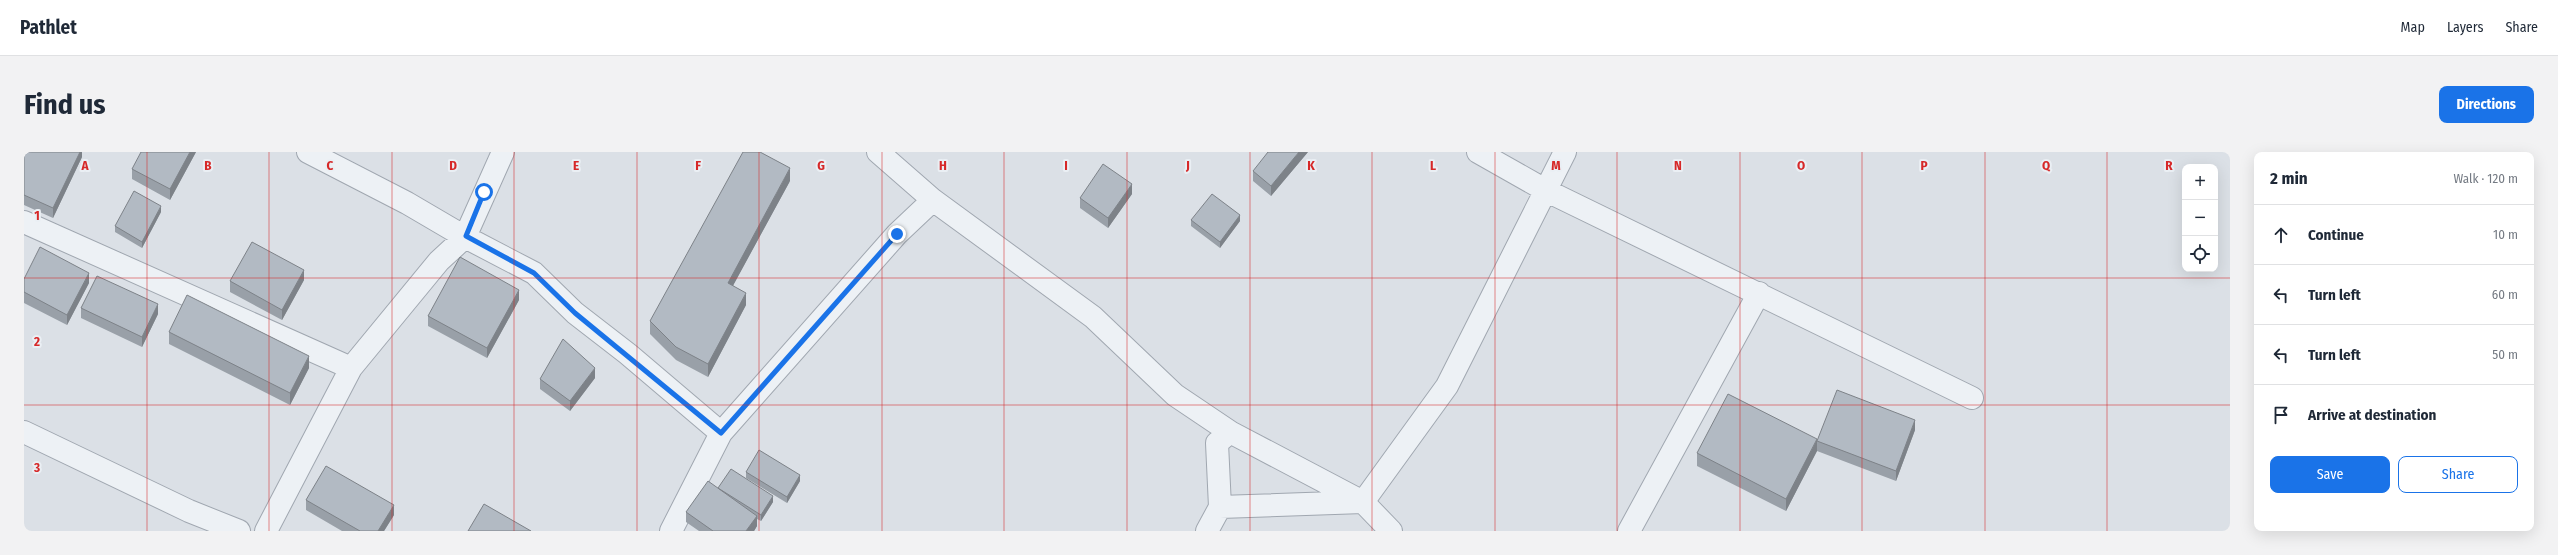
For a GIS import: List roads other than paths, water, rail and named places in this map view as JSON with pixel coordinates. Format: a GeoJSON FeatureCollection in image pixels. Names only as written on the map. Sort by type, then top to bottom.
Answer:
{"type":"FeatureCollection","features":[{"type":"Feature","properties":{"kind":"street"},"geometry":{"type":"LineString","coordinates":[[308,152],[408,203],[534,273],[575,313],[721,433]]}},
{"type":"Feature","properties":{"kind":"street"},"geometry":{"type":"LineString","coordinates":[[266,531],[351,368],[439,261],[466,236],[503,152]]}},
{"type":"Feature","properties":{"kind":"street"},"geometry":{"type":"LineString","coordinates":[[878,152],[933,200],[1093,317],[1175,395],[1230,432],[1363,502],[1391,531]]}},
{"type":"Feature","properties":{"kind":"street"},"geometry":{"type":"LineString","coordinates":[[1478,152],[1546,192],[1759,293],[1972,398]]}},
{"type":"Feature","properties":{"kind":"street"},"geometry":{"type":"LineString","coordinates":[[1363,502],[1447,386],[1495,288],[1546,192],[1565,152]]}},
{"type":"Feature","properties":{"kind":"street"},"geometry":{"type":"LineString","coordinates":[[671,531],[721,433],[897,234],[933,200]]}},
{"type":"Feature","properties":{"kind":"street"},"geometry":{"type":"LineString","coordinates":[[24,222],[351,368]]}},
{"type":"Feature","properties":{"kind":"street"},"geometry":{"type":"LineString","coordinates":[[1629,531],[1759,293]]}},
{"type":"Feature","properties":{"kind":"street"},"geometry":{"type":"LineString","coordinates":[[24,432],[189,511],[239,531]]}},
{"type":"Feature","properties":{"kind":"street"},"geometry":{"type":"LineString","coordinates":[[1206,531],[1220,507],[1217,443],[1230,432]]}},
{"type":"Feature","properties":{"kind":"street"},"geometry":{"type":"LineString","coordinates":[[1220,507],[1363,502]]}}]}
